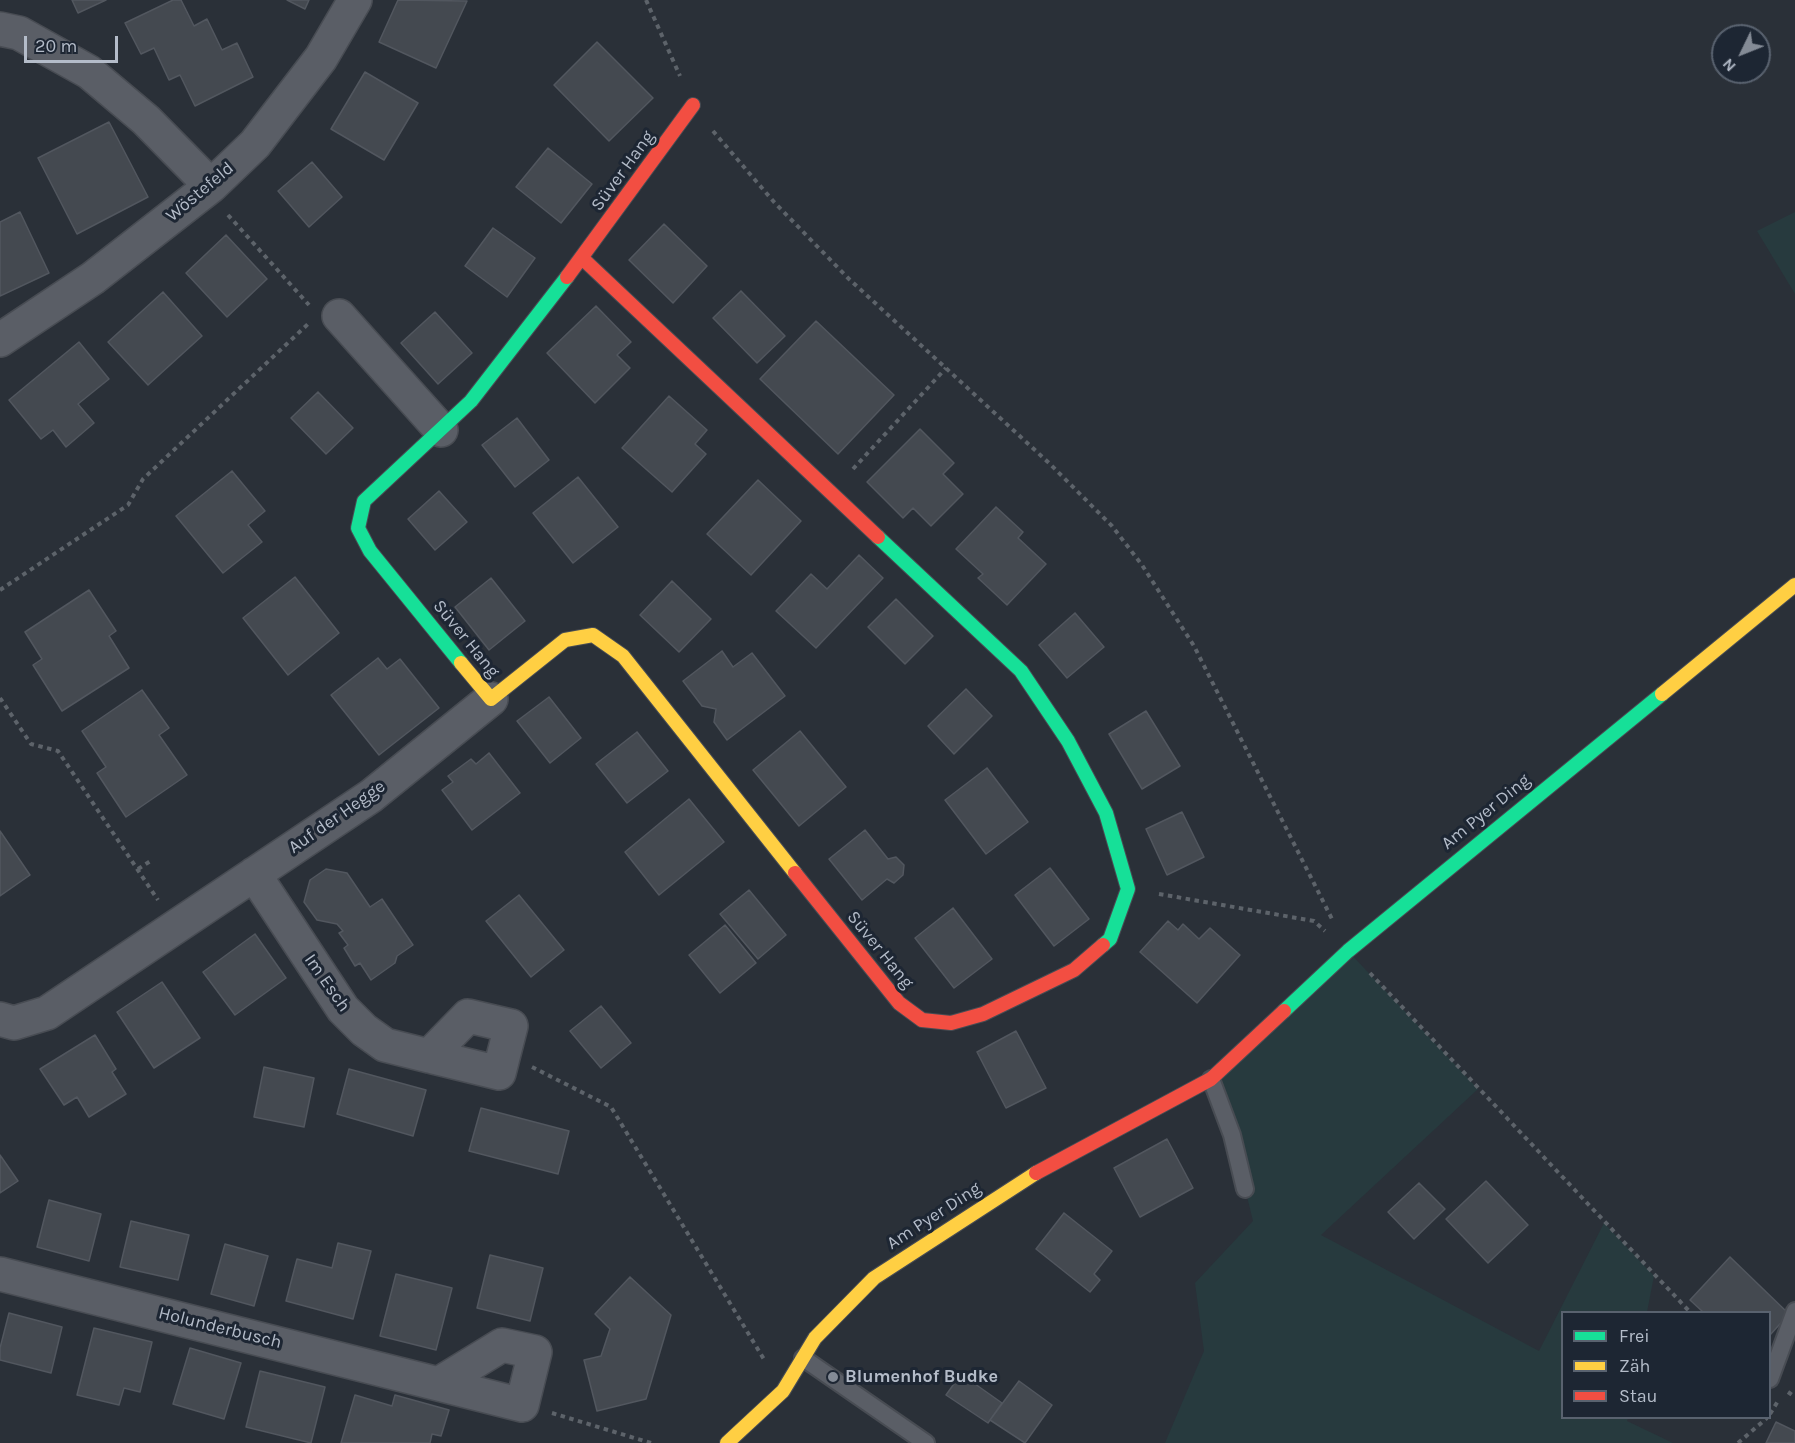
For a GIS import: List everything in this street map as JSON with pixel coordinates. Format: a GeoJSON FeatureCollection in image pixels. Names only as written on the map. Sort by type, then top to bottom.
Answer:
{"type":"FeatureCollection","features":[{"type":"Feature","properties":{"kind":"street","name":"Wöstefeld"},"geometry":{"type":"LineString","coordinates":[[0,340],[93,278],[211,186],[255,144],[321,58],[355,0]]}},
{"type":"Feature","properties":{"kind":"street"},"geometry":{"type":"LineString","coordinates":[[0,29],[18,33],[89,72],[146,120],[211,186]]}},
{"type":"Feature","properties":{"kind":"street","name":"Süver Hang"},"geometry":{"type":"LineString","coordinates":[[693,105],[582,258],[471,401],[364,501],[358,528],[370,551],[491,699],[565,640],[593,635],[623,656],[899,1003],[922,1020],[951,1023],[983,1014],[1074,970],[1110,939],[1128,889]]}},
{"type":"Feature","properties":{"kind":"street"},"geometry":{"type":"LineString","coordinates":[[582,258],[830,494],[1021,671],[1068,741],[1106,813],[1128,889]]}},
{"type":"Feature","properties":{"kind":"street"},"geometry":{"type":"LineString","coordinates":[[328,315],[441,430]]}},
{"type":"Feature","properties":{"kind":"street","name":"Am Pyer Ding"},"geometry":{"type":"LineString","coordinates":[[727,1443],[783,1391],[815,1338],[874,1278],[1043,1169],[1211,1079],[1348,951],[1795,585]]}},
{"type":"Feature","properties":{"kind":"street","name":"Auf der Hegge"},"geometry":{"type":"LineString","coordinates":[[0,1019],[14,1023],[47,1013],[371,796],[491,699]]}},
{"type":"Feature","properties":{"kind":"street","name":"Im Esch"},"geometry":{"type":"LineString","coordinates":[[254,874],[343,1009],[385,1045],[499,1073],[503,1058]]}},
{"type":"Feature","properties":{"kind":"street"},"geometry":{"type":"LineString","coordinates":[[429,1056],[468,1016],[511,1026],[503,1058]]}},
{"type":"Feature","properties":{"kind":"street","name":"Holunderbusch"},"geometry":{"type":"LineString","coordinates":[[0,1274],[522,1405]]}},
{"type":"Feature","properties":{"kind":"street"},"geometry":{"type":"LineString","coordinates":[[440,1383],[501,1345],[536,1352],[522,1405]]}},
{"type":"Feature","properties":{"kind":"lane"},"geometry":{"type":"LineString","coordinates":[[1211,1079],[1232,1135],[1245,1189]]}},
{"type":"Feature","properties":{"kind":"lane"},"geometry":{"type":"LineString","coordinates":[[1771,1376],[1795,1311]]}},
{"type":"Feature","properties":{"kind":"lane"},"geometry":{"type":"LineString","coordinates":[[803,1358],[926,1443]]}},
{"type":"Feature","properties":{"kind":"path"},"geometry":{"type":"LineString","coordinates":[[646,0],[693,105],[774,202],[849,279],[1049,462],[1112,526],[1142,566],[1194,646],[1348,951]]}},
{"type":"Feature","properties":{"kind":"path"},"geometry":{"type":"LineString","coordinates":[[0,590],[128,505],[143,479],[328,315],[223,210],[211,186]]}},
{"type":"Feature","properties":{"kind":"path"},"geometry":{"type":"LineString","coordinates":[[830,494],[946,368]]}},
{"type":"Feature","properties":{"kind":"path"},"geometry":{"type":"LineString","coordinates":[[0,698],[31,744],[58,751],[176,928]]}},
{"type":"Feature","properties":{"kind":"path"},"geometry":{"type":"LineString","coordinates":[[138,869],[152,860]]}},
{"type":"Feature","properties":{"kind":"path"},"geometry":{"type":"LineString","coordinates":[[1128,889],[1314,921],[1348,951],[1689,1311]]}},
{"type":"Feature","properties":{"kind":"path"},"geometry":{"type":"LineString","coordinates":[[503,1058],[521,1062],[611,1107],[783,1391]]}},
{"type":"Feature","properties":{"kind":"path"},"geometry":{"type":"LineString","coordinates":[[522,1405],[651,1443]]}},
{"type":"Feature","properties":{"kind":"path"},"geometry":{"type":"LineString","coordinates":[[1738,1443],[1766,1419]]}},
{"type":"Feature","properties":{"kind":"green space"},"geometry":{"type":"Polygon","coordinates":[[[1795,212],[1795,294],[1757,231],[1795,212]]]}},
{"type":"Feature","properties":{"kind":"green space"},"geometry":{"type":"Polygon","coordinates":[[[1348,951],[1478,1089],[1321,1235],[1539,1351],[1604,1223],[1654,1276],[1647,1311],[1561,1311],[1561,1419],[1628,1419],[1627,1421],[1673,1443],[1165,1443],[1204,1351],[1195,1283],[1253,1221],[1232,1135],[1211,1079],[1348,951]]]}},
{"type":"Feature","properties":{"kind":"building"},"geometry":{"type":"Polygon","coordinates":[[[72,0],[106,0],[78,13],[72,0]]]}},
{"type":"Feature","properties":{"kind":"building"},"geometry":{"type":"Polygon","coordinates":[[[173,0],[181,0],[194,26],[207,19],[222,50],[237,43],[253,77],[195,106],[180,75],[169,80],[154,48],[141,54],[125,23],[173,0]]]}},
{"type":"Feature","properties":{"kind":"building"},"geometry":{"type":"Polygon","coordinates":[[[287,0],[309,0],[305,9],[287,0]]]}},
{"type":"Feature","properties":{"kind":"building"},"geometry":{"type":"Polygon","coordinates":[[[398,0],[467,1],[436,68],[379,42],[398,0]]]}},
{"type":"Feature","properties":{"kind":"building"},"geometry":{"type":"Polygon","coordinates":[[[597,42],[653,98],[609,141],[554,85],[597,42]]]}},
{"type":"Feature","properties":{"kind":"building"},"geometry":{"type":"Polygon","coordinates":[[[365,72],[418,103],[384,160],[331,129],[365,72]]]}},
{"type":"Feature","properties":{"kind":"building"},"geometry":{"type":"Polygon","coordinates":[[[109,122],[148,197],[77,234],[38,158],[109,122]]]}},
{"type":"Feature","properties":{"kind":"building"},"geometry":{"type":"Polygon","coordinates":[[[548,148],[592,184],[561,223],[516,187],[548,148]]]}},
{"type":"Feature","properties":{"kind":"building"},"geometry":{"type":"Polygon","coordinates":[[[312,162],[342,197],[309,227],[278,191],[312,162]]]}},
{"type":"Feature","properties":{"kind":"building"},"geometry":{"type":"Polygon","coordinates":[[[20,212],[49,273],[0,296],[0,222],[20,212]]]}},
{"type":"Feature","properties":{"kind":"building"},"geometry":{"type":"Polygon","coordinates":[[[664,224],[707,266],[673,303],[629,260],[664,224]]]}},
{"type":"Feature","properties":{"kind":"building"},"geometry":{"type":"Polygon","coordinates":[[[493,228],[535,258],[507,297],[465,266],[493,228]]]}},
{"type":"Feature","properties":{"kind":"building"},"geometry":{"type":"Polygon","coordinates":[[[226,235],[267,279],[227,317],[186,273],[226,235]]]}},
{"type":"Feature","properties":{"kind":"building"},"geometry":{"type":"Polygon","coordinates":[[[741,291],[785,336],[757,363],[713,318],[741,291]]]}},
{"type":"Feature","properties":{"kind":"building"},"geometry":{"type":"Polygon","coordinates":[[[163,292],[202,336],[148,385],[108,342],[163,292]]]}},
{"type":"Feature","properties":{"kind":"building"},"geometry":{"type":"Polygon","coordinates":[[[596,306],[631,342],[617,355],[630,368],[595,403],[547,353],[596,306]]]}},
{"type":"Feature","properties":{"kind":"building"},"geometry":{"type":"Polygon","coordinates":[[[435,312],[472,353],[438,384],[401,343],[435,312]]]}},
{"type":"Feature","properties":{"kind":"building"},"geometry":{"type":"Polygon","coordinates":[[[816,321],[894,395],[838,454],[760,379],[816,321]]]}},
{"type":"Feature","properties":{"kind":"building"},"geometry":{"type":"Polygon","coordinates":[[[79,342],[109,379],[78,404],[94,423],[66,447],[53,430],[41,439],[9,400],[79,342]]]}},
{"type":"Feature","properties":{"kind":"building"},"geometry":{"type":"Polygon","coordinates":[[[318,392],[353,428],[326,454],[291,418],[318,392]]]}},
{"type":"Feature","properties":{"kind":"building"},"geometry":{"type":"Polygon","coordinates":[[[669,396],[707,430],[695,444],[706,454],[672,492],[622,448],[669,396]]]}},
{"type":"Feature","properties":{"kind":"building"},"geometry":{"type":"Polygon","coordinates":[[[517,418],[549,460],[515,487],[482,445],[517,418]]]}},
{"type":"Feature","properties":{"kind":"building"},"geometry":{"type":"Polygon","coordinates":[[[920,429],[954,463],[943,474],[963,494],[931,526],[913,508],[903,518],[867,482],[920,429]]]}},
{"type":"Feature","properties":{"kind":"building"},"geometry":{"type":"Polygon","coordinates":[[[232,471],[265,511],[248,525],[262,542],[223,573],[176,516],[232,471]]]}},
{"type":"Feature","properties":{"kind":"building"},"geometry":{"type":"Polygon","coordinates":[[[578,477],[618,527],[573,563],[533,513],[578,477]]]}},
{"type":"Feature","properties":{"kind":"building"},"geometry":{"type":"Polygon","coordinates":[[[758,480],[801,521],[751,575],[707,534],[758,480]]]}},
{"type":"Feature","properties":{"kind":"building"},"geometry":{"type":"Polygon","coordinates":[[[439,491],[467,522],[435,550],[408,519],[439,491]]]}},
{"type":"Feature","properties":{"kind":"building"},"geometry":{"type":"Polygon","coordinates":[[[996,507],[1023,532],[1018,538],[1046,564],[1007,605],[978,578],[983,574],[956,549],[996,507]]]}},
{"type":"Feature","properties":{"kind":"building"},"geometry":{"type":"Polygon","coordinates":[[[859,555],[883,578],[816,648],[776,611],[811,574],[827,589],[859,555]]]}},
{"type":"Feature","properties":{"kind":"building"},"geometry":{"type":"Polygon","coordinates":[[[295,577],[339,633],[288,675],[243,618],[295,577]]]}},
{"type":"Feature","properties":{"kind":"building"},"geometry":{"type":"Polygon","coordinates":[[[491,578],[525,621],[489,650],[455,607],[491,578]]]}},
{"type":"Feature","properties":{"kind":"building"},"geometry":{"type":"Polygon","coordinates":[[[672,581],[711,619],[679,652],[640,615],[672,581]]]}},
{"type":"Feature","properties":{"kind":"building"},"geometry":{"type":"Polygon","coordinates":[[[89,590],[116,631],[109,636],[129,668],[62,711],[33,665],[42,659],[25,632],[89,590]]]}},
{"type":"Feature","properties":{"kind":"building"},"geometry":{"type":"Polygon","coordinates":[[[896,599],[933,636],[905,664],[868,627],[896,599]]]}},
{"type":"Feature","properties":{"kind":"building"},"geometry":{"type":"Polygon","coordinates":[[[1075,613],[1104,647],[1067,678],[1039,645],[1075,613]]]}},
{"type":"Feature","properties":{"kind":"building"},"geometry":{"type":"Polygon","coordinates":[[[722,651],[733,667],[752,653],[785,696],[727,740],[714,722],[716,709],[702,706],[683,681],[722,651]]]}},
{"type":"Feature","properties":{"kind":"building"},"geometry":{"type":"Polygon","coordinates":[[[378,658],[387,669],[400,659],[439,708],[379,755],[331,695],[378,658]]]}},
{"type":"Feature","properties":{"kind":"building"},"geometry":{"type":"Polygon","coordinates":[[[966,689],[992,716],[954,754],[928,726],[966,689]]]}},
{"type":"Feature","properties":{"kind":"building"},"geometry":{"type":"Polygon","coordinates":[[[142,690],[169,728],[159,735],[187,775],[126,817],[97,773],[106,767],[82,731],[142,690]]]}},
{"type":"Feature","properties":{"kind":"building"},"geometry":{"type":"Polygon","coordinates":[[[549,697],[581,738],[550,763],[517,721],[549,697]]]}},
{"type":"Feature","properties":{"kind":"building"},"geometry":{"type":"Polygon","coordinates":[[[1146,711],[1180,766],[1142,789],[1109,734],[1146,711]]]}},
{"type":"Feature","properties":{"kind":"building"},"geometry":{"type":"Polygon","coordinates":[[[800,731],[846,787],[799,826],[753,770],[800,731]]]}},
{"type":"Feature","properties":{"kind":"building"},"geometry":{"type":"Polygon","coordinates":[[[637,732],[668,771],[627,803],[596,764],[637,732]]]}},
{"type":"Feature","properties":{"kind":"building"},"geometry":{"type":"Polygon","coordinates":[[[489,753],[520,793],[472,830],[442,790],[453,782],[448,776],[471,759],[476,764],[489,753]]]}},
{"type":"Feature","properties":{"kind":"building"},"geometry":{"type":"Polygon","coordinates":[[[987,768],[1028,822],[986,854],[945,800],[987,768]]]}},
{"type":"Feature","properties":{"kind":"building"},"geometry":{"type":"Polygon","coordinates":[[[689,799],[724,842],[659,895],[625,852],[689,799]]]}},
{"type":"Feature","properties":{"kind":"building"},"geometry":{"type":"Polygon","coordinates":[[[1182,812],[1204,857],[1167,875],[1146,829],[1182,812]]]}},
{"type":"Feature","properties":{"kind":"building"},"geometry":{"type":"Polygon","coordinates":[[[865,830],[888,859],[896,857],[904,865],[903,875],[894,883],[887,879],[862,900],[829,859],[865,830]]]}},
{"type":"Feature","properties":{"kind":"building"},"geometry":{"type":"Polygon","coordinates":[[[0,831],[30,875],[0,896],[0,831]]]}},
{"type":"Feature","properties":{"kind":"building"},"geometry":{"type":"Polygon","coordinates":[[[1050,868],[1089,919],[1054,946],[1015,895],[1050,868]]]}},
{"type":"Feature","properties":{"kind":"building"},"geometry":{"type":"Polygon","coordinates":[[[326,869],[347,873],[370,907],[382,899],[413,945],[397,956],[395,963],[371,980],[360,963],[355,966],[344,948],[348,945],[339,933],[343,931],[337,924],[317,920],[304,902],[310,880],[326,869]]]}},
{"type":"Feature","properties":{"kind":"building"},"geometry":{"type":"Polygon","coordinates":[[[749,890],[786,935],[758,959],[720,914],[749,890]]]}},
{"type":"Feature","properties":{"kind":"building"},"geometry":{"type":"Polygon","coordinates":[[[519,895],[564,950],[531,977],[486,921],[519,895]]]}},
{"type":"Feature","properties":{"kind":"building"},"geometry":{"type":"Polygon","coordinates":[[[953,908],[992,959],[954,988],[915,938],[953,908]]]}},
{"type":"Feature","properties":{"kind":"building"},"geometry":{"type":"Polygon","coordinates":[[[1168,921],[1178,930],[1183,924],[1199,939],[1210,928],[1240,955],[1197,1003],[1140,952],[1168,921]]]}},
{"type":"Feature","properties":{"kind":"building"},"geometry":{"type":"Polygon","coordinates":[[[725,925],[756,963],[720,993],[689,955],[725,925]]]}},
{"type":"Feature","properties":{"kind":"building"},"geometry":{"type":"Polygon","coordinates":[[[255,934],[286,978],[235,1015],[203,972],[255,934]]]}},
{"type":"Feature","properties":{"kind":"building"},"geometry":{"type":"Polygon","coordinates":[[[162,982],[200,1038],[154,1068],[117,1012],[162,982]]]}},
{"type":"Feature","properties":{"kind":"building"},"geometry":{"type":"Polygon","coordinates":[[[601,1006],[631,1043],[601,1068],[570,1031],[601,1006]]]}},
{"type":"Feature","properties":{"kind":"building"},"geometry":{"type":"Polygon","coordinates":[[[1016,1031],[1046,1088],[1006,1108],[977,1052],[1016,1031]]]}},
{"type":"Feature","properties":{"kind":"building"},"geometry":{"type":"Polygon","coordinates":[[[95,1035],[116,1069],[112,1072],[126,1094],[89,1117],[77,1097],[64,1105],[40,1069],[95,1035]]]}},
{"type":"Feature","properties":{"kind":"building"},"geometry":{"type":"Polygon","coordinates":[[[264,1067],[314,1078],[304,1127],[254,1117],[264,1067]]]}},
{"type":"Feature","properties":{"kind":"building"},"geometry":{"type":"Polygon","coordinates":[[[349,1069],[426,1090],[413,1136],[337,1114],[349,1069]]]}},
{"type":"Feature","properties":{"kind":"building"},"geometry":{"type":"Polygon","coordinates":[[[481,1108],[569,1131],[558,1174],[469,1151],[481,1108]]]}},
{"type":"Feature","properties":{"kind":"building"},"geometry":{"type":"Polygon","coordinates":[[[1167,1139],[1193,1188],[1140,1217],[1114,1168],[1167,1139]]]}},
{"type":"Feature","properties":{"kind":"building"},"geometry":{"type":"Polygon","coordinates":[[[0,1155],[18,1181],[0,1193],[0,1155]]]}},
{"type":"Feature","properties":{"kind":"building"},"geometry":{"type":"Polygon","coordinates":[[[1486,1181],[1528,1225],[1488,1263],[1446,1219],[1486,1181]]]}},
{"type":"Feature","properties":{"kind":"building"},"geometry":{"type":"Polygon","coordinates":[[[1419,1183],[1445,1209],[1414,1239],[1388,1212],[1419,1183]]]}},
{"type":"Feature","properties":{"kind":"building"},"geometry":{"type":"Polygon","coordinates":[[[49,1200],[101,1214],[89,1261],[37,1247],[49,1200]]]}},
{"type":"Feature","properties":{"kind":"building"},"geometry":{"type":"Polygon","coordinates":[[[1064,1213],[1112,1251],[1094,1274],[1100,1280],[1090,1292],[1036,1249],[1064,1213]]]}},
{"type":"Feature","properties":{"kind":"building"},"geometry":{"type":"Polygon","coordinates":[[[131,1221],[189,1235],[178,1280],[120,1267],[131,1221]]]}},
{"type":"Feature","properties":{"kind":"building"},"geometry":{"type":"Polygon","coordinates":[[[338,1243],[371,1251],[353,1319],[286,1301],[297,1259],[332,1268],[338,1243]]]}},
{"type":"Feature","properties":{"kind":"building"},"geometry":{"type":"Polygon","coordinates":[[[225,1244],[268,1256],[254,1306],[211,1294],[225,1244]]]}},
{"type":"Feature","properties":{"kind":"building"},"geometry":{"type":"Polygon","coordinates":[[[490,1255],[543,1268],[530,1321],[477,1308],[490,1255]]]}},
{"type":"Feature","properties":{"kind":"building"},"geometry":{"type":"Polygon","coordinates":[[[1730,1257],[1789,1314],[1771,1334],[1771,1311],[1702,1311],[1690,1300],[1730,1257]]]}},
{"type":"Feature","properties":{"kind":"building"},"geometry":{"type":"Polygon","coordinates":[[[396,1274],[452,1288],[436,1350],[380,1336],[396,1274]]]}},
{"type":"Feature","properties":{"kind":"building"},"geometry":{"type":"Polygon","coordinates":[[[630,1277],[671,1315],[646,1399],[597,1411],[584,1360],[601,1356],[610,1329],[595,1314],[630,1277]]]}},
{"type":"Feature","properties":{"kind":"building"},"geometry":{"type":"Polygon","coordinates":[[[9,1313],[62,1327],[51,1373],[0,1360],[0,1348],[9,1313]]]}},
{"type":"Feature","properties":{"kind":"building"},"geometry":{"type":"Polygon","coordinates":[[[94,1328],[152,1342],[140,1392],[124,1388],[119,1405],[77,1395],[94,1328]]]}},
{"type":"Feature","properties":{"kind":"building"},"geometry":{"type":"Polygon","coordinates":[[[190,1348],[241,1363],[224,1419],[173,1404],[190,1348]]]}},
{"type":"Feature","properties":{"kind":"building"},"geometry":{"type":"Polygon","coordinates":[[[260,1371],[325,1387],[311,1443],[246,1427],[260,1371]]]}},
{"type":"Feature","properties":{"kind":"building"},"geometry":{"type":"Polygon","coordinates":[[[961,1374],[1002,1403],[988,1423],[946,1395],[961,1374]]]}},
{"type":"Feature","properties":{"kind":"building"},"geometry":{"type":"Polygon","coordinates":[[[1019,1381],[1052,1405],[1025,1443],[990,1420],[1019,1381]]]}},
{"type":"Feature","properties":{"kind":"building"},"geometry":{"type":"Polygon","coordinates":[[[355,1395],[392,1406],[395,1395],[449,1410],[441,1436],[432,1434],[430,1443],[341,1443],[355,1395]]]}},
{"type":"Feature","properties":{"kind":"building"},"geometry":{"type":"Polygon","coordinates":[[[1776,1422],[1795,1431],[1795,1443],[1766,1443],[1776,1422]]]}},
{"type":"Feature","properties":{"kind":"traffic: fast"},"geometry":{"type":"LineString","coordinates":[[461,663],[370,551],[358,528],[364,501],[471,401],[567,277]]}},
{"type":"Feature","properties":{"kind":"traffic: fast"},"geometry":{"type":"LineString","coordinates":[[878,537],[1021,671],[1068,741],[1106,813],[1128,889],[1110,939],[1103,945]]}},
{"type":"Feature","properties":{"kind":"traffic: fast"},"geometry":{"type":"LineString","coordinates":[[1284,1011],[1348,951],[1662,694]]}},
{"type":"Feature","properties":{"kind":"traffic: slow"},"geometry":{"type":"LineString","coordinates":[[1662,694],[1795,585]]}},
{"type":"Feature","properties":{"kind":"traffic: slow"},"geometry":{"type":"LineString","coordinates":[[461,663],[491,699],[565,640],[593,635],[623,656],[795,873]]}},
{"type":"Feature","properties":{"kind":"traffic: slow"},"geometry":{"type":"LineString","coordinates":[[727,1443],[783,1391],[815,1338],[874,1278],[1036,1173]]}},
{"type":"Feature","properties":{"kind":"traffic: jam"},"geometry":{"type":"LineString","coordinates":[[567,277],[693,105]]}},
{"type":"Feature","properties":{"kind":"traffic: jam"},"geometry":{"type":"LineString","coordinates":[[582,258],[878,537]]}},
{"type":"Feature","properties":{"kind":"traffic: jam"},"geometry":{"type":"LineString","coordinates":[[795,873],[899,1003],[922,1020],[951,1023],[983,1014],[1074,970],[1103,945]]}},
{"type":"Feature","properties":{"kind":"traffic: jam"},"geometry":{"type":"LineString","coordinates":[[1036,1173],[1211,1079],[1284,1011]]}},
{"type":"Feature","properties":{"kind":"place","name":"Blumenhof Budke"},"geometry":{"type":"Point","coordinates":[833,1377]}}]}
